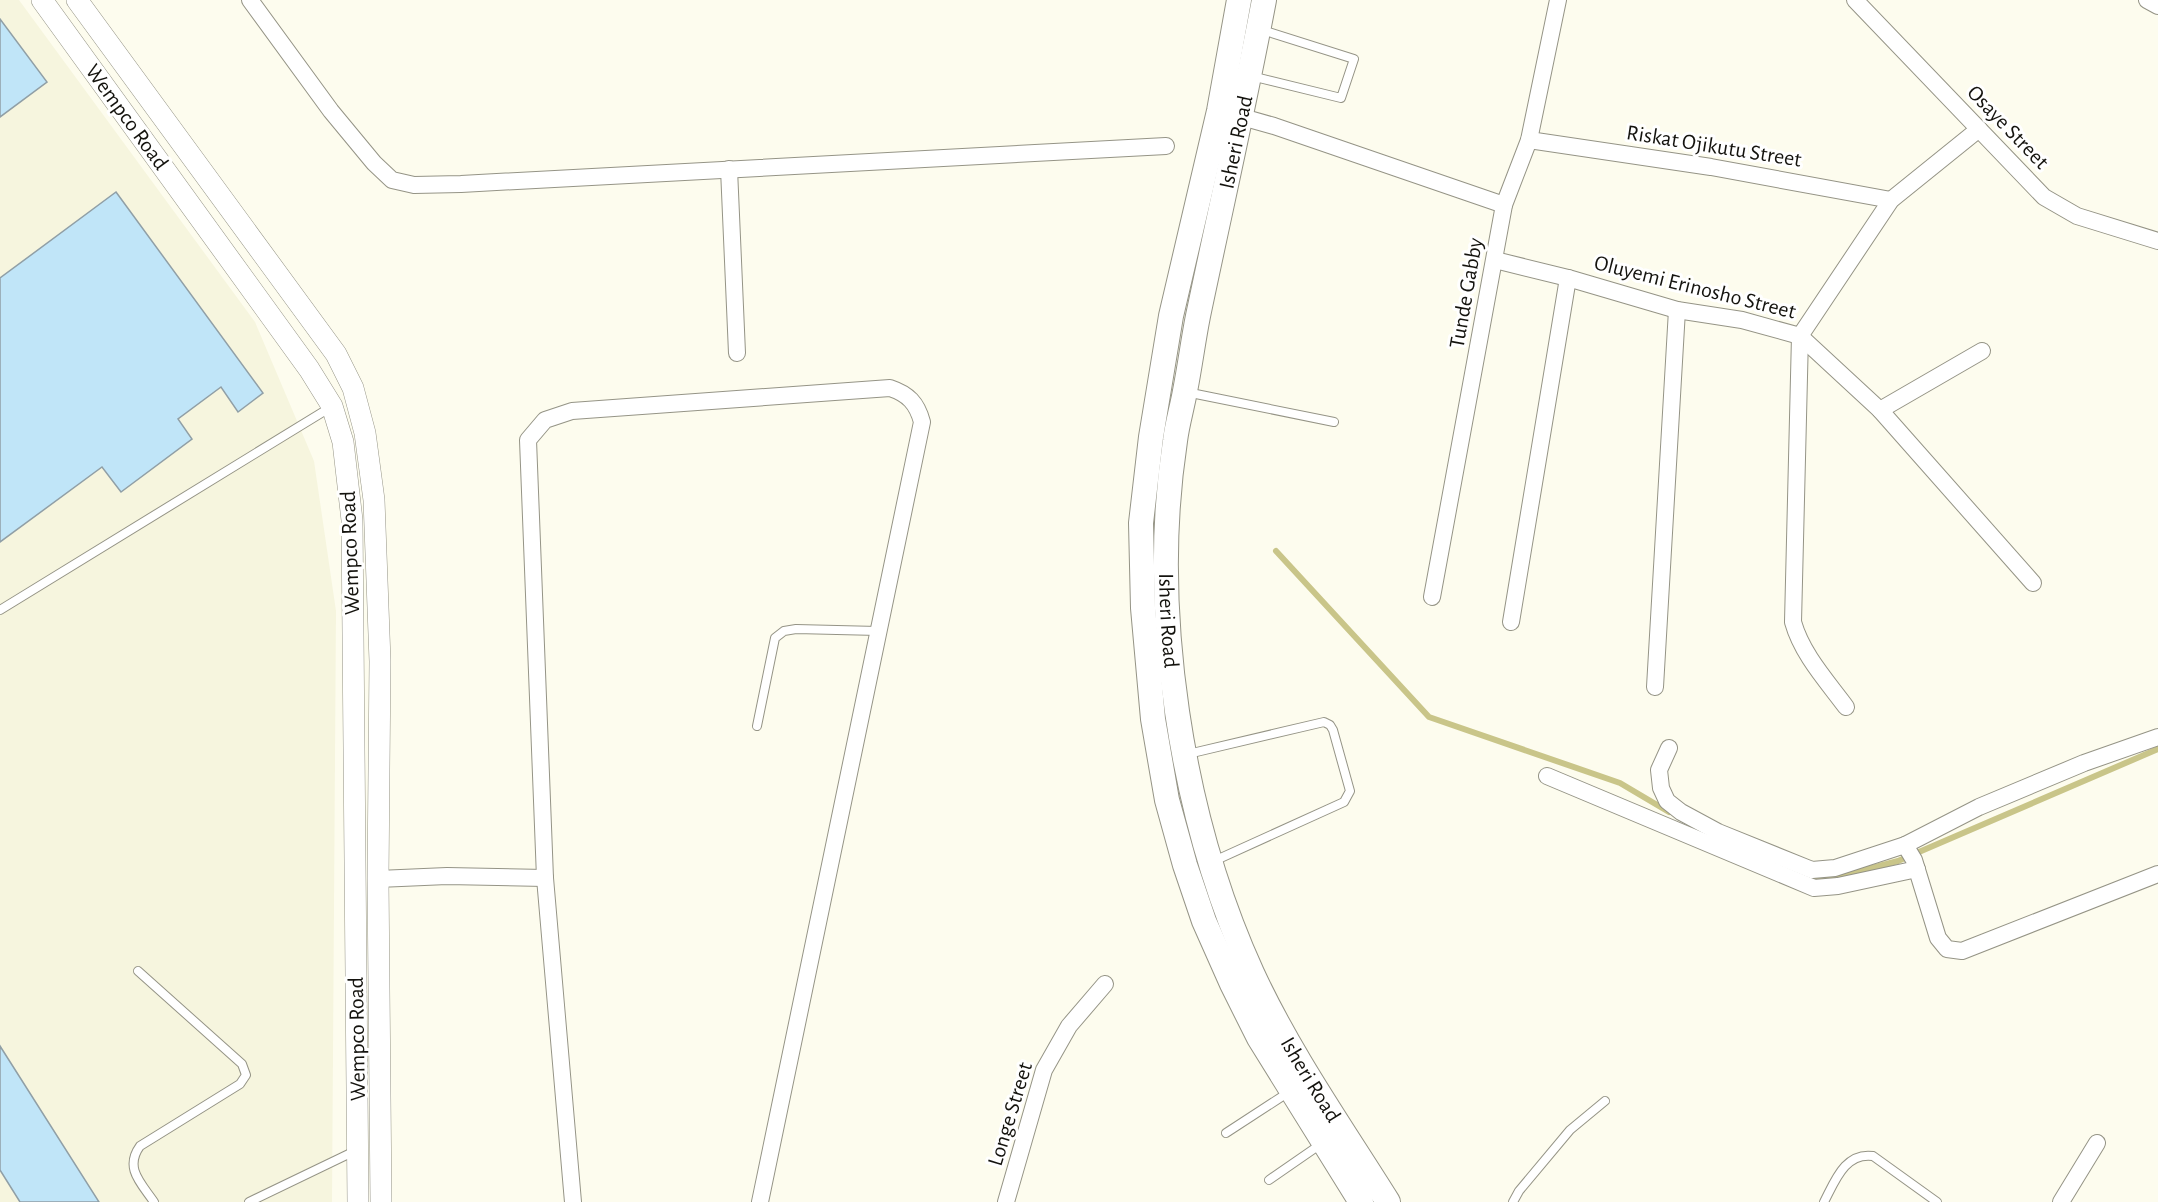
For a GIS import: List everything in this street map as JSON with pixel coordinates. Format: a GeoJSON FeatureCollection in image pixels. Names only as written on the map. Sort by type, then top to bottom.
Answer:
{"type":"FeatureCollection","features":[{"type":"Feature","properties":{"kind":"main road","name":"Isheri Road"},"geometry":{"type":"LineString","coordinates":[[1239,0],[1219,111],[1171,316],[1151,437],[1141,523],[1143,608],[1153,719],[1167,800],[1204,921],[1232,984],[1260,1038],[1361,1202]]}},
{"type":"Feature","properties":{"kind":"main road","name":"Isheri Road"},"geometry":{"type":"LineString","coordinates":[[1264,0],[1242,117],[1197,319],[1175,441],[1167,526],[1167,598],[1172,667],[1184,754],[1211,862],[1227,912],[1279,1028],[1388,1202]]}},
{"type":"Feature","properties":{"kind":"street","name":"Wempco Road"},"geometry":{"type":"LineString","coordinates":[[42,0],[302,359],[332,406],[343,442],[352,520],[358,1202]]}},
{"type":"Feature","properties":{"kind":"street","name":"Wempco Road"},"geometry":{"type":"LineString","coordinates":[[77,0],[336,354],[353,388],[365,433],[374,500],[380,661],[378,879],[381,1202]]}},
{"type":"Feature","properties":{"kind":"street"},"geometry":{"type":"LineString","coordinates":[[250,0],[331,111],[374,164],[392,180],[414,185],[1166,146]]}},
{"type":"Feature","properties":{"kind":"street","name":"Tunde Gabby"},"geometry":{"type":"LineString","coordinates":[[1432,597],[1504,205],[1529,141],[1558,0]]}},
{"type":"Feature","properties":{"kind":"street","name":"Osaye Street"},"geometry":{"type":"LineString","coordinates":[[1855,0],[2044,197],[2076,216],[2158,241]]}},
{"type":"Feature","properties":{"kind":"street"},"geometry":{"type":"LineString","coordinates":[[2147,0],[2158,6]]}},
{"type":"Feature","properties":{"kind":"street"},"geometry":{"type":"LineString","coordinates":[[1242,117],[1504,205]]}},
{"type":"Feature","properties":{"kind":"street"},"geometry":{"type":"LineString","coordinates":[[1846,707],[1805,651],[1797,637],[1793,622],[1800,336],[1891,200],[1979,129]]}},
{"type":"Feature","properties":{"kind":"street","name":"Riskat Ojikutu Street"},"geometry":{"type":"LineString","coordinates":[[1529,141],[1711,167],[1891,200]]}},
{"type":"Feature","properties":{"kind":"street"},"geometry":{"type":"LineString","coordinates":[[729,169],[737,354]]}},
{"type":"Feature","properties":{"kind":"street","name":"Oluyemi Erinosho Street"},"geometry":{"type":"LineString","coordinates":[[1495,260],[1568,278],[1677,310],[1742,320],[1800,336],[1880,410],[2032,583]]}},
{"type":"Feature","properties":{"kind":"street"},"geometry":{"type":"LineString","coordinates":[[1510,622],[1568,278]]}},
{"type":"Feature","properties":{"kind":"street"},"geometry":{"type":"LineString","coordinates":[[1655,687],[1677,310]]}},
{"type":"Feature","properties":{"kind":"street"},"geometry":{"type":"LineString","coordinates":[[1880,410],[1983,351]]}},
{"type":"Feature","properties":{"kind":"street"},"geometry":{"type":"LineString","coordinates":[[573,1202],[545,878],[528,440],[545,420],[572,411],[890,388],[906,394],[919,410],[922,422],[760,1202]]}},
{"type":"Feature","properties":{"kind":"street"},"geometry":{"type":"LineString","coordinates":[[353,662],[380,661]]}},
{"type":"Feature","properties":{"kind":"street"},"geometry":{"type":"LineString","coordinates":[[1547,776],[1814,888],[1838,886],[1911,857],[2000,798],[2084,763],[2158,737]]}},
{"type":"Feature","properties":{"kind":"street"},"geometry":{"type":"LineString","coordinates":[[1669,748],[1659,770],[1661,788],[1667,801],[1681,812],[1718,832],[1812,870],[1911,857]]}},
{"type":"Feature","properties":{"kind":"street"},"geometry":{"type":"LineString","coordinates":[[1911,857],[1938,938],[1947,949],[1962,951],[2158,874]]}},
{"type":"Feature","properties":{"kind":"street"},"geometry":{"type":"LineString","coordinates":[[378,879],[447,876],[545,878]]}},
{"type":"Feature","properties":{"kind":"street","name":"Longe Street"},"geometry":{"type":"LineString","coordinates":[[1006,1202],[1044,1070],[1069,1026],[1105,984]]}},
{"type":"Feature","properties":{"kind":"street"},"geometry":{"type":"LineString","coordinates":[[2061,1202],[2097,1143]]}},
{"type":"Feature","properties":{"kind":"lane"},"geometry":{"type":"LineString","coordinates":[[1250,76],[1341,98],[1354,59],[1259,29]]}},
{"type":"Feature","properties":{"kind":"lane"},"geometry":{"type":"LineString","coordinates":[[1185,392],[1334,422]]}},
{"type":"Feature","properties":{"kind":"lane"},"geometry":{"type":"LineString","coordinates":[[0,610],[332,406]]}},
{"type":"Feature","properties":{"kind":"lane"},"geometry":{"type":"LineString","coordinates":[[757,726],[775,638],[784,631],[796,629],[878,632]]}},
{"type":"Feature","properties":{"kind":"lane"},"geometry":{"type":"LineString","coordinates":[[1184,754],[1324,722],[1330,724],[1333,730],[1350,791],[1344,802],[1211,862]]}},
{"type":"Feature","properties":{"kind":"lane"},"geometry":{"type":"LineString","coordinates":[[138,971],[242,1064],[246,1075],[240,1083],[140,1146],[133,1155],[134,1173],[154,1202]]}},
{"type":"Feature","properties":{"kind":"lane"},"geometry":{"type":"LineString","coordinates":[[1226,1133],[1292,1090]]}},
{"type":"Feature","properties":{"kind":"lane"},"geometry":{"type":"LineString","coordinates":[[1513,1202],[1518,1191],[1570,1130],[1605,1101]]}},
{"type":"Feature","properties":{"kind":"lane"},"geometry":{"type":"LineString","coordinates":[[1269,1180],[1324,1142]]}},
{"type":"Feature","properties":{"kind":"lane"},"geometry":{"type":"LineString","coordinates":[[249,1202],[358,1150]]}},
{"type":"Feature","properties":{"kind":"lane"},"geometry":{"type":"LineString","coordinates":[[1824,1202],[1843,1166],[1853,1158],[1864,1154],[1874,1156],[1937,1202]]}},
{"type":"Feature","properties":{"kind":"shaded area"},"geometry":{"type":"Polygon","coordinates":[[[0,0],[19,0],[255,322],[314,461],[336,611],[332,1202],[0,1202],[0,0]]]}},
{"type":"Feature","properties":{"kind":"building"},"geometry":{"type":"Polygon","coordinates":[[[0,19],[47,82],[0,117],[0,19]]]}},
{"type":"Feature","properties":{"kind":"building"},"geometry":{"type":"Polygon","coordinates":[[[116,192],[263,393],[238,412],[221,387],[178,419],[192,439],[121,492],[102,467],[0,542],[0,278],[116,192]]]}},
{"type":"Feature","properties":{"kind":"building"},"geometry":{"type":"Polygon","coordinates":[[[0,1046],[99,1202],[20,1202],[0,1170],[0,1046]]]}},
{"type":"Feature","properties":{"kind":"waterway"},"geometry":{"type":"LineString","coordinates":[[1276,551],[1429,717],[1620,783],[1669,812]]}},
{"type":"Feature","properties":{"kind":"waterway"},"geometry":{"type":"LineString","coordinates":[[1812,876],[1827,880],[1898,861],[2158,749]]}}]}
